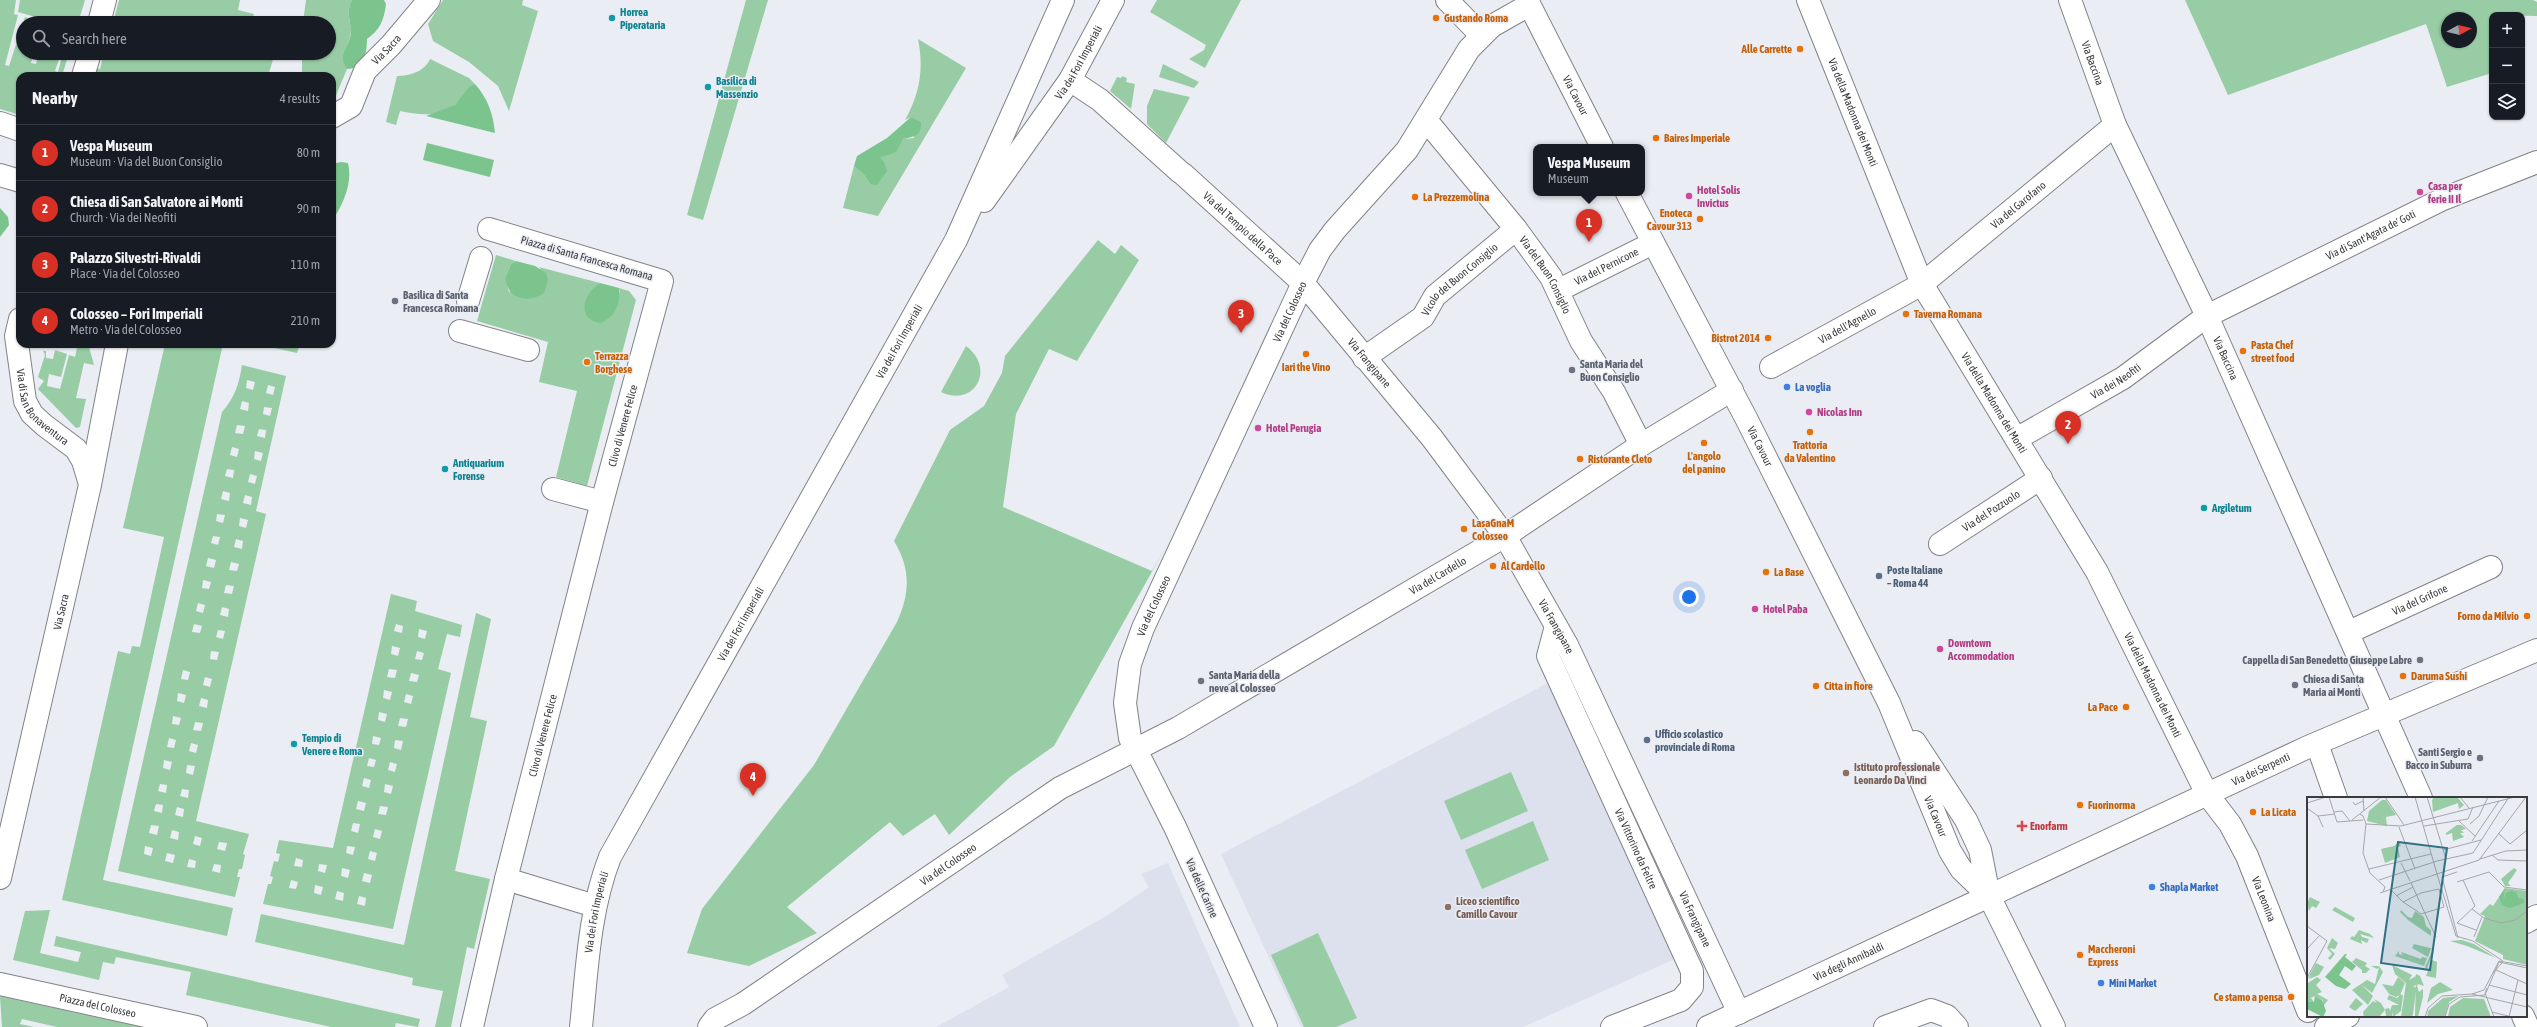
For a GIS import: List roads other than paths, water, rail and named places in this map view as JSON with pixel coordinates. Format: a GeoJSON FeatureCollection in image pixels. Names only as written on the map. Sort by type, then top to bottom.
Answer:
{"type":"FeatureCollection","features":[{"type":"Feature","properties":{"kind":"street"},"geometry":{"type":"LineString","coordinates":[[101,16],[105,0]]}},
{"type":"Feature","properties":{"kind":"street","name":"Via Sacra"},"geometry":{"type":"LineString","coordinates":[[336,115],[351,106],[366,71],[392,45],[429,0]]}},
{"type":"Feature","properties":{"kind":"street","name":"Via dei Fori Imperiali"},"geometry":{"type":"LineString","coordinates":[[581,1027],[595,906],[600,881],[610,857],[956,240],[1063,0]]}},
{"type":"Feature","properties":{"kind":"street","name":"Via dei Fori Imperiali"},"geometry":{"type":"LineString","coordinates":[[956,240],[1070,80],[1113,0]]}},
{"type":"Feature","properties":{"kind":"street"},"geometry":{"type":"LineString","coordinates":[[1447,0],[1481,35]]}},
{"type":"Feature","properties":{"kind":"street","name":"Via della Madonna dei Monti"},"geometry":{"type":"LineString","coordinates":[[1808,0],[1922,284],[2018,438],[2097,572],[2207,794]]}},
{"type":"Feature","properties":{"kind":"street","name":"Via Baccina"},"geometry":{"type":"LineString","coordinates":[[2070,0],[2115,125],[2207,316],[2386,714],[2421,797]]}},
{"type":"Feature","properties":{"kind":"street","name":"Via del Colosseo"},"geometry":{"type":"LineString","coordinates":[[709,1027],[715,1019],[743,1004],[1038,802],[1073,781],[1136,750],[1130,738],[1125,703],[1130,664],[1161,586],[1303,283],[1332,234],[1395,164],[1426,120],[1459,63],[1481,35],[1528,2]]}},
{"type":"Feature","properties":{"kind":"street","name":"Via Cavour"},"geometry":{"type":"LineString","coordinates":[[1528,2],[1548,44],[1600,144]]}},
{"type":"Feature","properties":{"kind":"street"},"geometry":{"type":"LineString","coordinates":[[85,72],[88,60]]}},
{"type":"Feature","properties":{"kind":"street","name":"Via del Tempio della Pace"},"geometry":{"type":"LineString","coordinates":[[1070,80],[1100,100],[1303,283]]}},
{"type":"Feature","properties":{"kind":"street","name":"Via del Buon Consiglio"},"geometry":{"type":"LineString","coordinates":[[1426,120],[1516,229],[1559,290],[1578,336],[1617,398],[1642,446]]}},
{"type":"Feature","properties":{"kind":"street"},"geometry":{"type":"LineString","coordinates":[[0,123],[16,129]]}},
{"type":"Feature","properties":{"kind":"street","name":"Via del Garofano"},"geometry":{"type":"LineString","coordinates":[[1922,284],[2115,125]]}},
{"type":"Feature","properties":{"kind":"street","name":"Via di Sant'Agata de' Goti"},"geometry":{"type":"LineString","coordinates":[[2207,316],[2443,199],[2537,162]]}},
{"type":"Feature","properties":{"kind":"street"},"geometry":{"type":"LineString","coordinates":[[0,176],[16,180]]}},
{"type":"Feature","properties":{"kind":"street","name":"Via Cavour"},"geometry":{"type":"LineString","coordinates":[[1629,196],[1732,390],[1889,703],[1950,851],[1960,869],[1990,896],[2054,1027]]}},
{"type":"Feature","properties":{"kind":"street","name":"Vicolo del Buon Consiglio"},"geometry":{"type":"LineString","coordinates":[[1364,358],[1422,317],[1435,296],[1516,229]]}},
{"type":"Feature","properties":{"kind":"street","name":"Piazza di Santa Francesca Romana"},"geometry":{"type":"LineString","coordinates":[[489,230],[662,281],[637,372]]}},
{"type":"Feature","properties":{"kind":"street","name":"Via del Pernicone"},"geometry":{"type":"LineString","coordinates":[[1559,290],[1653,243]]}},
{"type":"Feature","properties":{"kind":"street"},"geometry":{"type":"LineString","coordinates":[[468,302],[481,258]]}},
{"type":"Feature","properties":{"kind":"street","name":"Via Frangipane"},"geometry":{"type":"LineString","coordinates":[[1303,283],[1432,438],[1505,536],[1556,626],[1739,1013]]}},
{"type":"Feature","properties":{"kind":"street","name":"Via dell'Agnello"},"geometry":{"type":"LineString","coordinates":[[1771,367],[1922,284]]}},
{"type":"Feature","properties":{"kind":"street","name":"Via dei Neofiti"},"geometry":{"type":"LineString","coordinates":[[2018,438],[2123,378],[2207,316]]}},
{"type":"Feature","properties":{"kind":"street"},"geometry":{"type":"LineString","coordinates":[[460,331],[528,350]]}},
{"type":"Feature","properties":{"kind":"street","name":"Via di San Bonaventura"},"geometry":{"type":"LineString","coordinates":[[18,348],[25,401],[32,414],[76,449],[84,460],[90,485]]}},
{"type":"Feature","properties":{"kind":"street","name":"Via Sacra"},"geometry":{"type":"LineString","coordinates":[[0,878],[90,485],[116,348]]}},
{"type":"Feature","properties":{"kind":"street","name":"Clivo di Venere Felice"},"geometry":{"type":"LineString","coordinates":[[472,1027],[506,879],[602,502],[637,372]]}},
{"type":"Feature","properties":{"kind":"street","name":"Via del Cardello"},"geometry":{"type":"LineString","coordinates":[[1136,750],[1505,536],[1642,446],[1732,390]]}},
{"type":"Feature","properties":{"kind":"street","name":"Via del Pozzuolo"},"geometry":{"type":"LineString","coordinates":[[1940,544],[2041,478]]}},
{"type":"Feature","properties":{"kind":"street"},"geometry":{"type":"LineString","coordinates":[[553,489],[602,502]]}},
{"type":"Feature","properties":{"kind":"street","name":"Via del Grifone"},"geometry":{"type":"LineString","coordinates":[[2349,632],[2491,567]]}},
{"type":"Feature","properties":{"kind":"street","name":"Via Vittorino da Feltre"},"geometry":{"type":"LineString","coordinates":[[1556,626],[1548,656],[1692,971],[1692,988],[1681,1000],[1612,1027]]}},
{"type":"Feature","properties":{"kind":"street","name":"Via dei Serpenti"},"geometry":{"type":"LineString","coordinates":[[1990,896],[2316,744],[2537,650]]}},
{"type":"Feature","properties":{"kind":"street"},"geometry":{"type":"LineString","coordinates":[[2316,744],[2336,797]]}},
{"type":"Feature","properties":{"kind":"street","name":"Via delle Carine"},"geometry":{"type":"LineString","coordinates":[[1136,750],[1175,827],[1266,1027]]}},
{"type":"Feature","properties":{"kind":"street","name":"Via Leonina"},"geometry":{"type":"LineString","coordinates":[[2207,794],[2230,824],[2248,856],[2307,1008]]}},
{"type":"Feature","properties":{"kind":"street"},"geometry":{"type":"LineString","coordinates":[[506,879],[595,906]]}},
{"type":"Feature","properties":{"kind":"street","name":"Via degli Annibaldi"},"geometry":{"type":"LineString","coordinates":[[1708,1027],[1990,896]]}},
{"type":"Feature","properties":{"kind":"street"},"geometry":{"type":"LineString","coordinates":[[2527,921],[2537,916]]}},
{"type":"Feature","properties":{"kind":"street","name":"Piazza del Colosseo"},"geometry":{"type":"LineString","coordinates":[[0,984],[196,1027]]}},
{"type":"Feature","properties":{"kind":"street"},"geometry":{"type":"LineString","coordinates":[[1885,1027],[1931,1010],[1947,1016],[1957,1027]]}},
{"type":"Feature","properties":{"kind":"street"},"geometry":{"type":"LineString","coordinates":[[2310,1017],[2314,1027]]}},
{"type":"Feature","properties":{"kind":"street"},"geometry":{"type":"LineString","coordinates":[[2326,1027],[2346,1017]]}},
{"type":"Feature","properties":{"kind":"street"},"geometry":{"type":"LineString","coordinates":[[2523,1017],[2528,1027]]}},
{"type":"Feature","properties":{"kind":"place","name":"Horrea Piperataria"},"geometry":{"type":"Point","coordinates":[612,18]}},
{"type":"Feature","properties":{"kind":"place","name":"Gustando Roma"},"geometry":{"type":"Point","coordinates":[1436,18]}},
{"type":"Feature","properties":{"kind":"place","name":"Alle Carrette"},"geometry":{"type":"Point","coordinates":[1800,49]}},
{"type":"Feature","properties":{"kind":"place","name":"Basilica di Massenzio"},"geometry":{"type":"Point","coordinates":[708,87]}},
{"type":"Feature","properties":{"kind":"place","name":"Baires Imperiale"},"geometry":{"type":"Point","coordinates":[1656,138]}},
{"type":"Feature","properties":{"kind":"place","name":"Casa per ferie II Il"},"geometry":{"type":"Point","coordinates":[2420,192]}},
{"type":"Feature","properties":{"kind":"place","name":"Hotel Solis Invictus"},"geometry":{"type":"Point","coordinates":[1689,196]}},
{"type":"Feature","properties":{"kind":"place","name":"La Prezzemolina"},"geometry":{"type":"Point","coordinates":[1415,197]}},
{"type":"Feature","properties":{"kind":"place","name":"Enoteca Cavour 313"},"geometry":{"type":"Point","coordinates":[1700,219]}},
{"type":"Feature","properties":{"kind":"place","name":"Vespa Museum"},"geometry":{"type":"Point","coordinates":[1589,242]}},
{"type":"Feature","properties":{"kind":"place","name":"Basilica di Santa Francesca Romana"},"geometry":{"type":"Point","coordinates":[395,301]}},
{"type":"Feature","properties":{"kind":"place","name":"Taverna Romana"},"geometry":{"type":"Point","coordinates":[1906,314]}},
{"type":"Feature","properties":{"kind":"place","name":"Palazzo Silvestri-Rivaldi"},"geometry":{"type":"Point","coordinates":[1241,333]}},
{"type":"Feature","properties":{"kind":"place","name":"Bistrot 2014"},"geometry":{"type":"Point","coordinates":[1768,338]}},
{"type":"Feature","properties":{"kind":"place","name":"Pasta Chef street food"},"geometry":{"type":"Point","coordinates":[2243,351]}},
{"type":"Feature","properties":{"kind":"place","name":"Iari the Vino"},"geometry":{"type":"Point","coordinates":[1306,354]}},
{"type":"Feature","properties":{"kind":"place","name":"Terrazza Borghese"},"geometry":{"type":"Point","coordinates":[587,362]}},
{"type":"Feature","properties":{"kind":"place","name":"Santa Maria del Buon Consiglio"},"geometry":{"type":"Point","coordinates":[1572,370]}},
{"type":"Feature","properties":{"kind":"place","name":"La voglia"},"geometry":{"type":"Point","coordinates":[1787,387]}},
{"type":"Feature","properties":{"kind":"place","name":"Nicolas Inn"},"geometry":{"type":"Point","coordinates":[1809,412]}},
{"type":"Feature","properties":{"kind":"place","name":"Hotel Perugia"},"geometry":{"type":"Point","coordinates":[1258,428]}},
{"type":"Feature","properties":{"kind":"place","name":"Trattoria da Valentino"},"geometry":{"type":"Point","coordinates":[1810,432]}},
{"type":"Feature","properties":{"kind":"place","name":"L'angolo del panino"},"geometry":{"type":"Point","coordinates":[1704,443]}},
{"type":"Feature","properties":{"kind":"place","name":"Chiesa di San Salvatore ai Monti"},"geometry":{"type":"Point","coordinates":[2068,444]}},
{"type":"Feature","properties":{"kind":"place","name":"Ristorante Cleto"},"geometry":{"type":"Point","coordinates":[1580,459]}},
{"type":"Feature","properties":{"kind":"place","name":"Antiquarium Forense"},"geometry":{"type":"Point","coordinates":[445,469]}},
{"type":"Feature","properties":{"kind":"place","name":"Argiletum"},"geometry":{"type":"Point","coordinates":[2204,508]}},
{"type":"Feature","properties":{"kind":"place","name":"LasaGnaM Colosseo"},"geometry":{"type":"Point","coordinates":[1464,529]}},
{"type":"Feature","properties":{"kind":"place","name":"Al Cardello"},"geometry":{"type":"Point","coordinates":[1493,566]}},
{"type":"Feature","properties":{"kind":"place","name":"La Base"},"geometry":{"type":"Point","coordinates":[1766,572]}},
{"type":"Feature","properties":{"kind":"place","name":"Poste Italiane – Roma 44"},"geometry":{"type":"Point","coordinates":[1879,576]}},
{"type":"Feature","properties":{"kind":"place","name":"Hotel Paba"},"geometry":{"type":"Point","coordinates":[1755,609]}},
{"type":"Feature","properties":{"kind":"place","name":"Forno da Milvio"},"geometry":{"type":"Point","coordinates":[2527,616]}},
{"type":"Feature","properties":{"kind":"place","name":"Downtown Accommodation"},"geometry":{"type":"Point","coordinates":[1940,649]}},
{"type":"Feature","properties":{"kind":"place","name":"Cappella di San Benedetto Giuseppe Labre"},"geometry":{"type":"Point","coordinates":[2420,660]}},
{"type":"Feature","properties":{"kind":"place","name":"Daruma Sushi"},"geometry":{"type":"Point","coordinates":[2403,676]}},
{"type":"Feature","properties":{"kind":"place","name":"Santa Maria della neve al Colosseo"},"geometry":{"type":"Point","coordinates":[1201,681]}},
{"type":"Feature","properties":{"kind":"place","name":"Chiesa di Santa Maria ai Monti"},"geometry":{"type":"Point","coordinates":[2295,685]}},
{"type":"Feature","properties":{"kind":"place","name":"Citta in fiore"},"geometry":{"type":"Point","coordinates":[1816,686]}},
{"type":"Feature","properties":{"kind":"place","name":"La Pace"},"geometry":{"type":"Point","coordinates":[2126,707]}},
{"type":"Feature","properties":{"kind":"place","name":"Ufficio scolastico provinciale di Roma"},"geometry":{"type":"Point","coordinates":[1647,740]}},
{"type":"Feature","properties":{"kind":"place","name":"Tempio di Venere e Roma"},"geometry":{"type":"Point","coordinates":[294,744]}},
{"type":"Feature","properties":{"kind":"place","name":"Santi Sergio e Bacco in Suburra"},"geometry":{"type":"Point","coordinates":[2480,758]}},
{"type":"Feature","properties":{"kind":"place","name":"Istituto professionale Leonardo Da Vinci"},"geometry":{"type":"Point","coordinates":[1846,773]}},
{"type":"Feature","properties":{"kind":"place","name":"Colosseo – Fori Imperiali"},"geometry":{"type":"Point","coordinates":[753,796]}},
{"type":"Feature","properties":{"kind":"place","name":"Fuorinorma"},"geometry":{"type":"Point","coordinates":[2080,805]}},
{"type":"Feature","properties":{"kind":"place","name":"La Licata"},"geometry":{"type":"Point","coordinates":[2253,812]}},
{"type":"Feature","properties":{"kind":"place","name":"Enorfarm"},"geometry":{"type":"Point","coordinates":[2022,826]}},
{"type":"Feature","properties":{"kind":"place","name":"Shapla Market"},"geometry":{"type":"Point","coordinates":[2152,887]}},
{"type":"Feature","properties":{"kind":"place","name":"Liceo scientifico Camillo Cavour"},"geometry":{"type":"Point","coordinates":[1448,907]}},
{"type":"Feature","properties":{"kind":"place","name":"Maccheroni Express"},"geometry":{"type":"Point","coordinates":[2080,955]}},
{"type":"Feature","properties":{"kind":"place","name":"Mini Market"},"geometry":{"type":"Point","coordinates":[2101,983]}},
{"type":"Feature","properties":{"kind":"place","name":"Ce stamo a pensa"},"geometry":{"type":"Point","coordinates":[2291,997]}}]}
